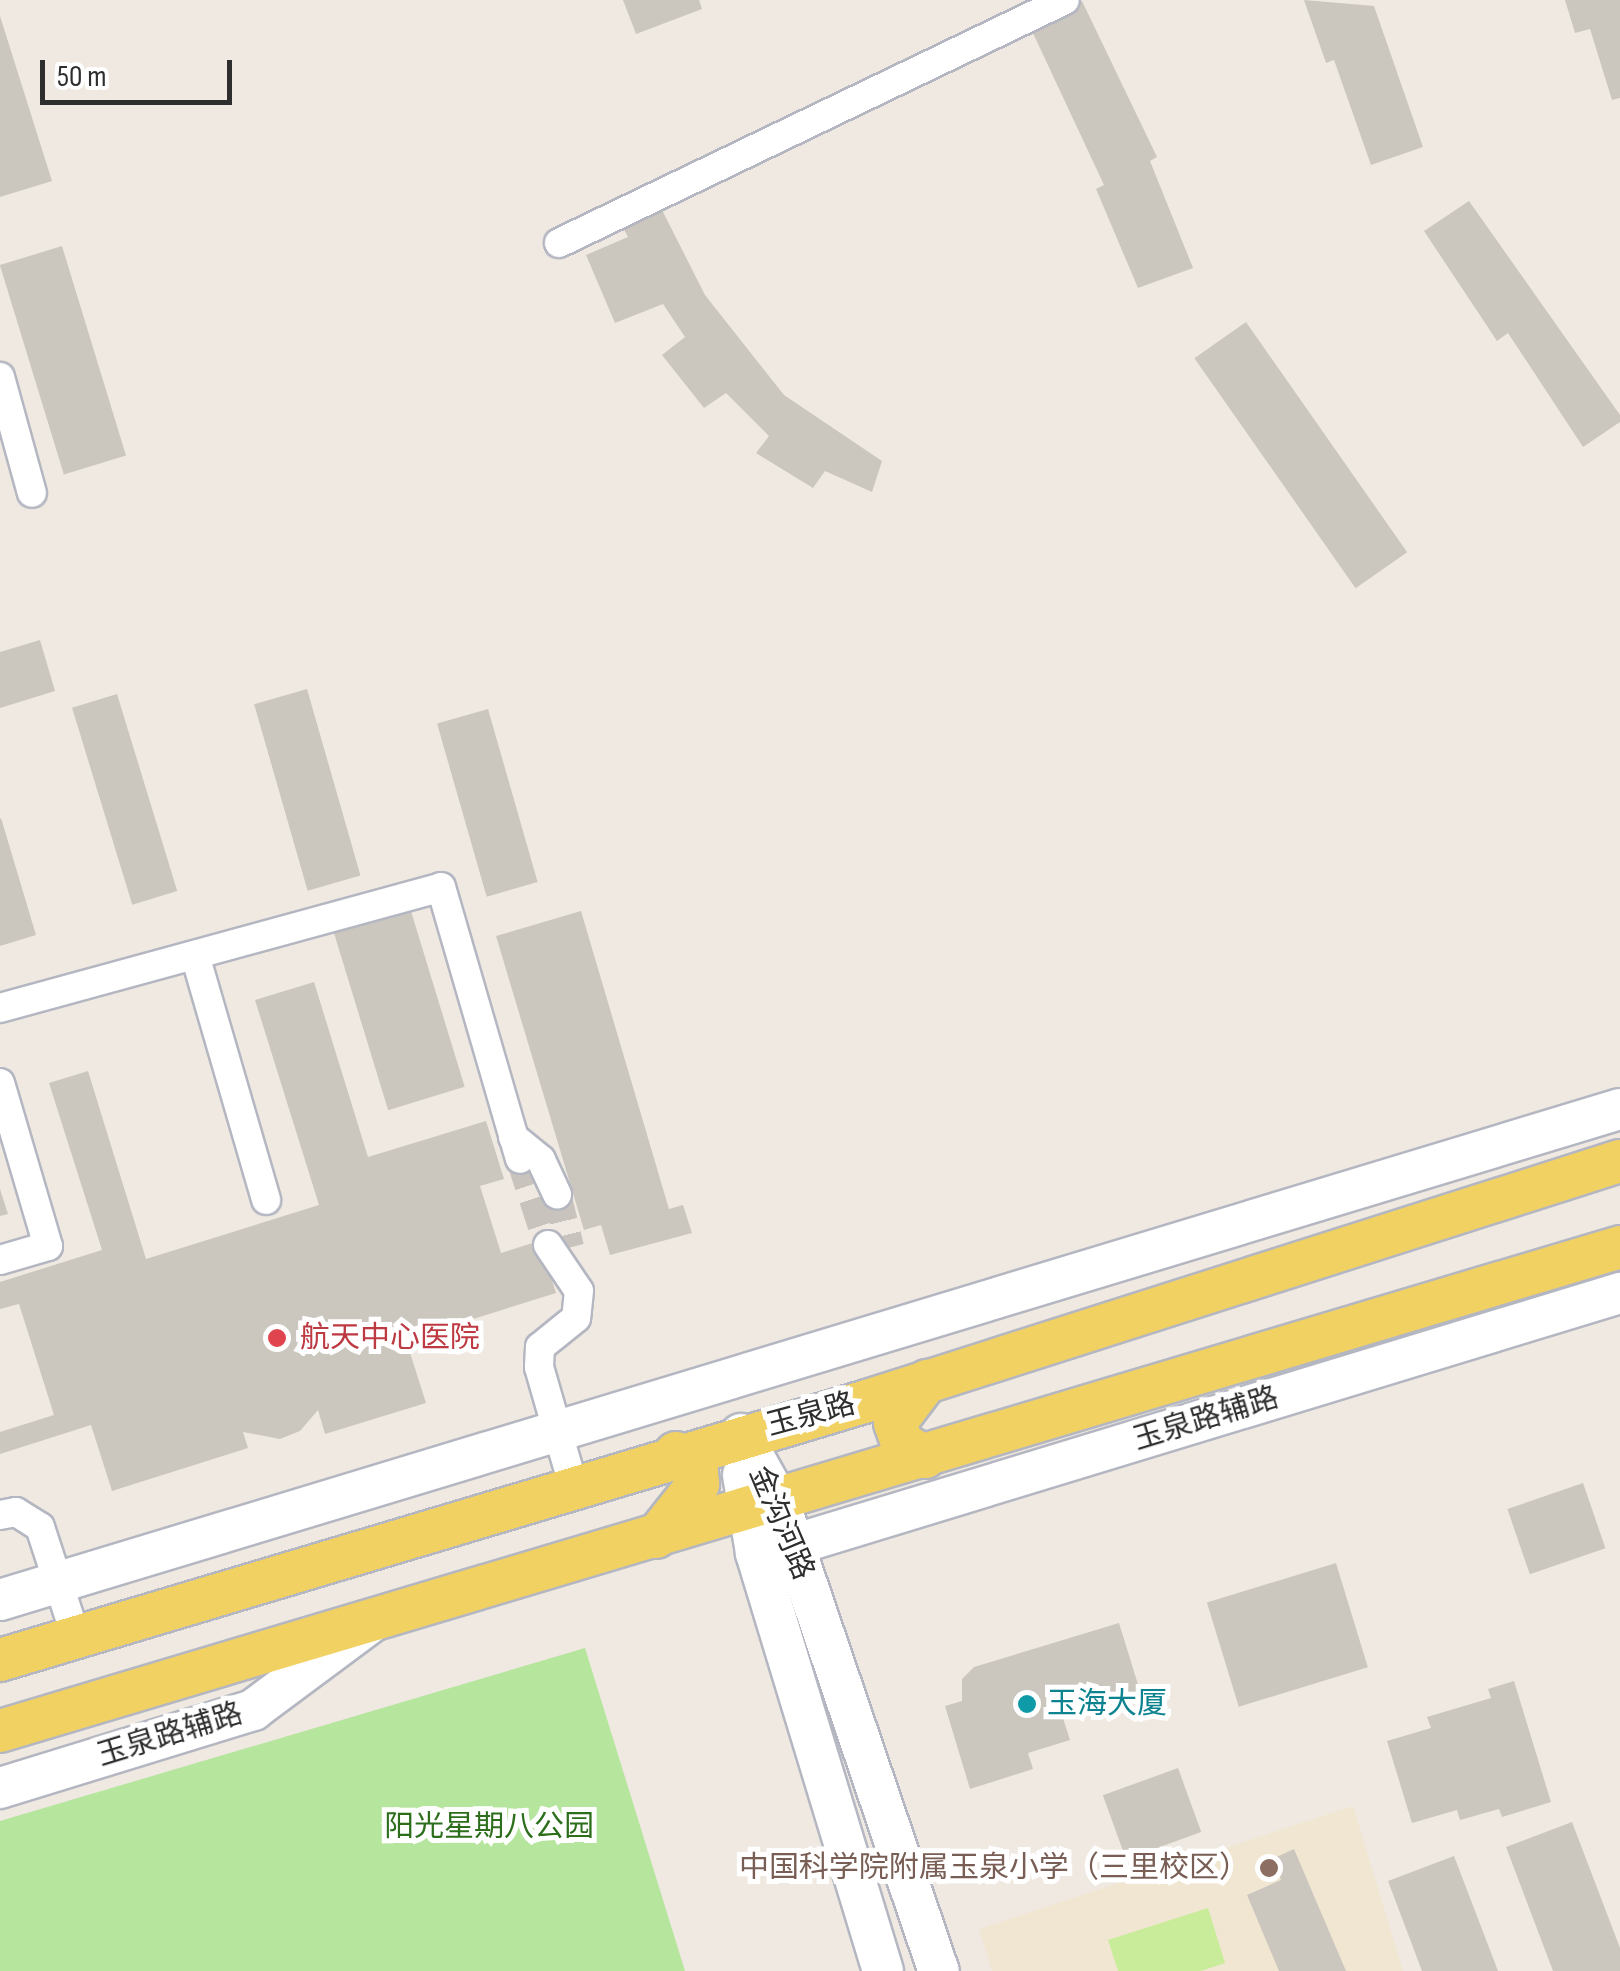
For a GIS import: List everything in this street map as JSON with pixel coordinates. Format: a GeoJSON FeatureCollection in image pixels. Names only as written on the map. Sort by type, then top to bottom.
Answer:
{"type":"FeatureCollection","features":[{"type":"Feature","properties":{"kind":"main road","name":"玉泉路"},"geometry":{"type":"LineString","coordinates":[[0,1660],[926,1380],[1620,1161]]}},
{"type":"Feature","properties":{"kind":"main road"},"geometry":{"type":"LineString","coordinates":[[0,1731],[763,1507],[1619,1248]]}},
{"type":"Feature","properties":{"kind":"main road"},"geometry":{"type":"LineString","coordinates":[[924,1457],[902,1443],[895,1423],[926,1380]]}},
{"type":"Feature","properties":{"kind":"main road"},"geometry":{"type":"LineString","coordinates":[[656,1537],[698,1484],[696,1462],[676,1454]]}},
{"type":"Feature","properties":{"kind":"street"},"geometry":{"type":"LineString","coordinates":[[559,242],[1065,0]]}},
{"type":"Feature","properties":{"kind":"street"},"geometry":{"type":"LineString","coordinates":[[0,377],[32,493]]}},
{"type":"Feature","properties":{"kind":"street"},"geometry":{"type":"LineString","coordinates":[[0,1008],[441,886],[516,1147],[541,1160],[556,1194]]}},
{"type":"Feature","properties":{"kind":"street"},"geometry":{"type":"LineString","coordinates":[[195,955],[266,1200]]}},
{"type":"Feature","properties":{"kind":"street"},"geometry":{"type":"LineString","coordinates":[[0,1083],[48,1246],[0,1260]]}},
{"type":"Feature","properties":{"kind":"street"},"geometry":{"type":"LineString","coordinates":[[0,1600],[558,1434],[1015,1288],[1429,1170],[1620,1110]]}},
{"type":"Feature","properties":{"kind":"street"},"geometry":{"type":"LineString","coordinates":[[1328,1252],[1429,1170]]}},
{"type":"Feature","properties":{"kind":"street"},"geometry":{"type":"LineString","coordinates":[[563,1255],[578,1291],[576,1318],[540,1348],[539,1367],[574,1485]]}},
{"type":"Feature","properties":{"kind":"street","name":"玉泉路辅路"},"geometry":{"type":"LineString","coordinates":[[792,1545],[1620,1293]]}},
{"type":"Feature","properties":{"kind":"street","name":"金沟河路"},"geometry":{"type":"LineString","coordinates":[[740,1434],[763,1507],[884,1971]]}},
{"type":"Feature","properties":{"kind":"street","name":"金沟河路"},"geometry":{"type":"LineString","coordinates":[[763,1507],[792,1545],[939,1971]]}},
{"type":"Feature","properties":{"kind":"street"},"geometry":{"type":"LineString","coordinates":[[0,1515],[32,1518],[76,1637]]}},
{"type":"Feature","properties":{"kind":"street","name":"玉泉路辅路"},"geometry":{"type":"LineString","coordinates":[[0,1788],[252,1710],[375,1619]]}},
{"type":"Feature","properties":{"kind":"shaded area","name":"中国科学院附属玉泉小学（三里校区）"},"geometry":{"type":"Polygon","coordinates":[[[1353,1806],[1403,1971],[992,1971],[979,1929],[1353,1806]]]}},
{"type":"Feature","properties":{"kind":"green space","name":"阳光星期八公园"},"geometry":{"type":"Polygon","coordinates":[[[585,1648],[685,1971],[0,1971],[0,1821],[585,1648]]]}},
{"type":"Feature","properties":{"kind":"green space"},"geometry":{"type":"Polygon","coordinates":[[[1208,1908],[1225,1963],[1201,1971],[1118,1971],[1108,1940],[1208,1908]]]}},
{"type":"Feature","properties":{"kind":"building"},"geometry":{"type":"Polygon","coordinates":[[[623,0],[699,0],[702,9],[636,34],[623,0]]]}},
{"type":"Feature","properties":{"kind":"building"},"geometry":{"type":"Polygon","coordinates":[[[1304,0],[1374,6],[1423,147],[1371,165],[1334,60],[1326,63],[1304,0]]]}},
{"type":"Feature","properties":{"kind":"building"},"geometry":{"type":"Polygon","coordinates":[[[1565,0],[1620,0],[1620,98],[1612,100],[1590,29],[1575,33],[1565,0]]]}},
{"type":"Feature","properties":{"kind":"building"},"geometry":{"type":"Polygon","coordinates":[[[1082,1],[1157,157],[1150,161],[1193,268],[1138,288],[1096,189],[1104,185],[1032,31],[1082,1]]]}},
{"type":"Feature","properties":{"kind":"building"},"geometry":{"type":"Polygon","coordinates":[[[0,16],[52,181],[0,197],[0,16]]]}},
{"type":"Feature","properties":{"kind":"building"},"geometry":{"type":"Polygon","coordinates":[[[1469,201],[1620,415],[1620,422],[1583,447],[1508,333],[1497,341],[1424,231],[1469,201]]]}},
{"type":"Feature","properties":{"kind":"building"},"geometry":{"type":"Polygon","coordinates":[[[659,204],[705,295],[784,395],[882,461],[872,492],[825,471],[813,488],[756,453],[769,436],[726,393],[704,408],[662,355],[685,337],[663,304],[615,323],[586,255],[628,237],[622,226],[659,204]]]}},
{"type":"Feature","properties":{"kind":"building"},"geometry":{"type":"Polygon","coordinates":[[[62,246],[126,455],[64,474],[0,266],[62,246]]]}},
{"type":"Feature","properties":{"kind":"building"},"geometry":{"type":"Polygon","coordinates":[[[1246,322],[1407,552],[1356,588],[1194,358],[1246,322]]]}},
{"type":"Feature","properties":{"kind":"building"},"geometry":{"type":"Polygon","coordinates":[[[40,640],[55,691],[0,708],[0,652],[40,640]]]}},
{"type":"Feature","properties":{"kind":"building"},"geometry":{"type":"Polygon","coordinates":[[[307,689],[360,875],[308,891],[254,704],[307,689]]]}},
{"type":"Feature","properties":{"kind":"building"},"geometry":{"type":"Polygon","coordinates":[[[117,694],[177,891],[132,905],[72,708],[117,694]]]}},
{"type":"Feature","properties":{"kind":"building"},"geometry":{"type":"Polygon","coordinates":[[[488,709],[538,882],[487,897],[437,724],[488,709]]]}},
{"type":"Feature","properties":{"kind":"building"},"geometry":{"type":"Polygon","coordinates":[[[0,819],[36,935],[0,946],[0,819]]]}},
{"type":"Feature","properties":{"kind":"building"},"geometry":{"type":"Polygon","coordinates":[[[410,908],[465,1087],[388,1110],[333,931],[410,908]]]}},
{"type":"Feature","properties":{"kind":"building"},"geometry":{"type":"Polygon","coordinates":[[[581,911],[669,1209],[683,1205],[692,1233],[610,1255],[601,1225],[584,1230],[496,936],[581,911]]]}},
{"type":"Feature","properties":{"kind":"building"},"geometry":{"type":"Polygon","coordinates":[[[314,982],[368,1157],[486,1121],[504,1179],[480,1186],[501,1253],[539,1241],[556,1293],[406,1340],[426,1403],[325,1434],[318,1410],[300,1431],[280,1439],[243,1432],[248,1448],[112,1491],[91,1425],[0,1454],[0,1432],[54,1415],[19,1304],[0,1309],[0,1282],[102,1250],[49,1083],[88,1071],[146,1259],[319,1205],[255,1000],[314,982]]]}},
{"type":"Feature","properties":{"kind":"building"},"geometry":{"type":"Polygon","coordinates":[[[0,1189],[8,1214],[0,1216],[0,1189]]]}},
{"type":"Feature","properties":{"kind":"building"},"geometry":{"type":"Polygon","coordinates":[[[1583,1483],[1605,1548],[1530,1574],[1507,1509],[1583,1483]]]}},
{"type":"Feature","properties":{"kind":"building"},"geometry":{"type":"Polygon","coordinates":[[[1336,1563],[1368,1667],[1239,1707],[1207,1602],[1336,1563]]]}},
{"type":"Feature","properties":{"kind":"building","name":"玉海大厦"},"geometry":{"type":"Polygon","coordinates":[[[1119,1623],[1140,1691],[1062,1715],[1070,1740],[1028,1753],[1033,1769],[970,1789],[945,1706],[962,1701],[962,1679],[974,1667],[1119,1623]]]}},
{"type":"Feature","properties":{"kind":"building"},"geometry":{"type":"Polygon","coordinates":[[[1514,1681],[1551,1802],[1502,1817],[1499,1809],[1460,1820],[1457,1810],[1412,1823],[1387,1741],[1431,1728],[1427,1717],[1491,1698],[1488,1689],[1514,1681]]]}},
{"type":"Feature","properties":{"kind":"building"},"geometry":{"type":"Polygon","coordinates":[[[1178,1768],[1201,1832],[1126,1859],[1103,1795],[1178,1768]]]}},
{"type":"Feature","properties":{"kind":"building"},"geometry":{"type":"Polygon","coordinates":[[[1572,1822],[1620,1948],[1620,1971],[1553,1971],[1506,1847],[1572,1822]]]}},
{"type":"Feature","properties":{"kind":"building"},"geometry":{"type":"Polygon","coordinates":[[[1294,1849],[1346,1971],[1279,1971],[1247,1895],[1281,1880],[1272,1859],[1294,1849]]]}},
{"type":"Feature","properties":{"kind":"building"},"geometry":{"type":"Polygon","coordinates":[[[1454,1856],[1498,1971],[1422,1971],[1388,1881],[1454,1856]]]}},
{"type":"Feature","properties":{"kind":"tunnel"},"geometry":{"type":"LineString","coordinates":[[520,1159],[548,1245]]}},
{"type":"Feature","properties":{"kind":"tunnel"},"geometry":{"type":"LineString","coordinates":[[557,1194],[570,1247]]}},
{"type":"Feature","properties":{"kind":"place","name":"航天中心医院"},"geometry":{"type":"Point","coordinates":[277,1338]}},
{"type":"Feature","properties":{"kind":"place","name":"玉海大厦"},"geometry":{"type":"Point","coordinates":[1027,1704]}},
{"type":"Feature","properties":{"kind":"place","name":"中国科学院附属玉泉小学（三里校区）"},"geometry":{"type":"Point","coordinates":[1269,1868]}}]}
